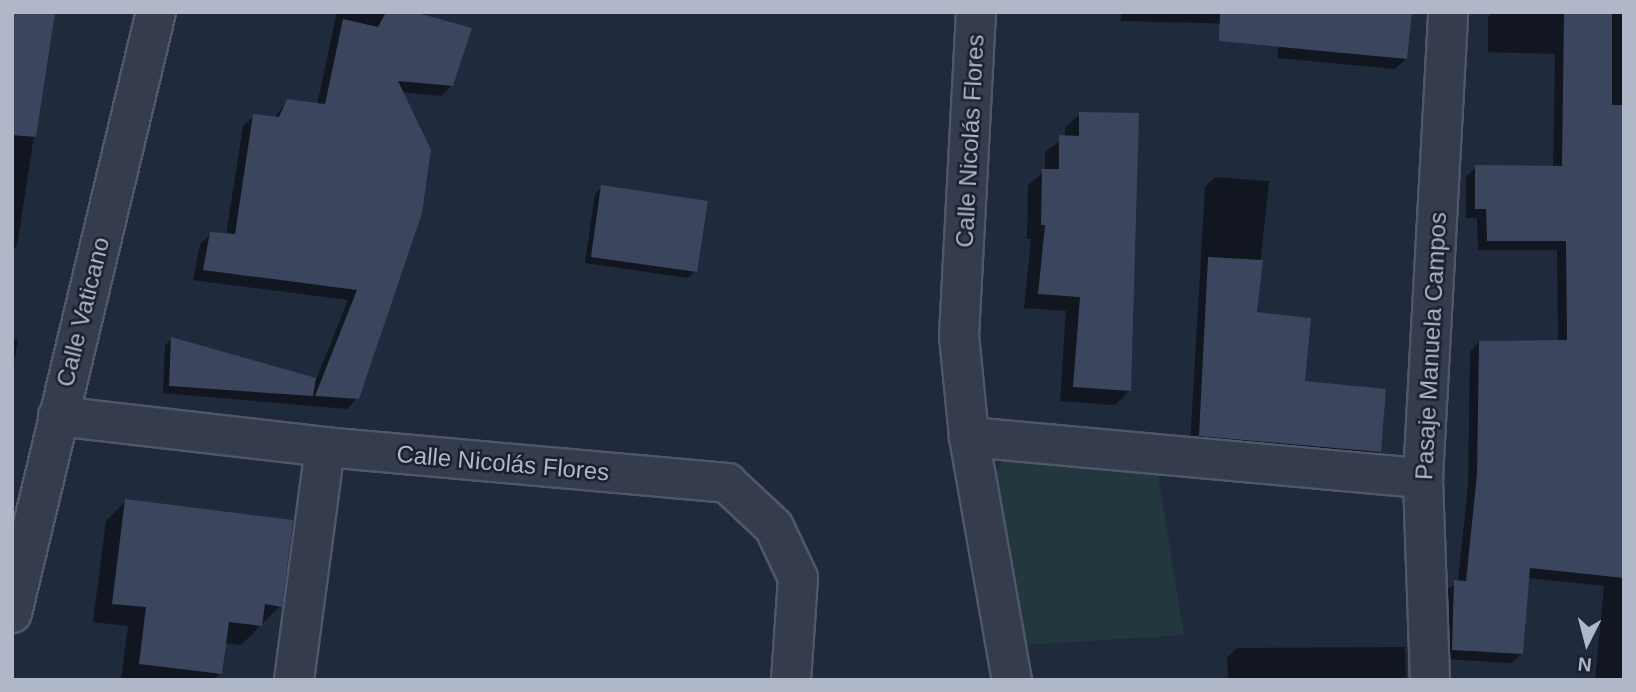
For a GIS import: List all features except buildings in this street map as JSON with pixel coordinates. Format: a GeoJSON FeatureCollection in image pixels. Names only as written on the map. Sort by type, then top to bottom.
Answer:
{"type":"FeatureCollection","features":[{"type":"Feature","properties":{"kind":"street","name":"Calle Vaticano"},"geometry":{"type":"LineString","coordinates":[[12,613],[156,12]]}},
{"type":"Feature","properties":{"kind":"street","name":"Calle Nicolás Flores"},"geometry":{"type":"LineString","coordinates":[[976,12],[960,336],[969,437],[1012,680]]}},
{"type":"Feature","properties":{"kind":"street","name":"Pasaje Manuela Campos"},"geometry":{"type":"LineString","coordinates":[[1430,680],[1423,478],[1448,12]]}},
{"type":"Feature","properties":{"kind":"street","name":"Calle Nicolás Flores"},"geometry":{"type":"LineString","coordinates":[[58,416],[325,447],[727,483],[774,527],[798,579],[791,680]]}},
{"type":"Feature","properties":{"kind":"street"},"geometry":{"type":"LineString","coordinates":[[969,437],[1423,478]]}},
{"type":"Feature","properties":{"kind":"street"},"geometry":{"type":"LineString","coordinates":[[294,680],[325,447]]}},
{"type":"Feature","properties":{"kind":"green space"},"geometry":{"type":"Polygon","coordinates":[[[1003,458],[1158,474],[1184,635],[1026,645],[991,484],[1003,458]]]}}]}
